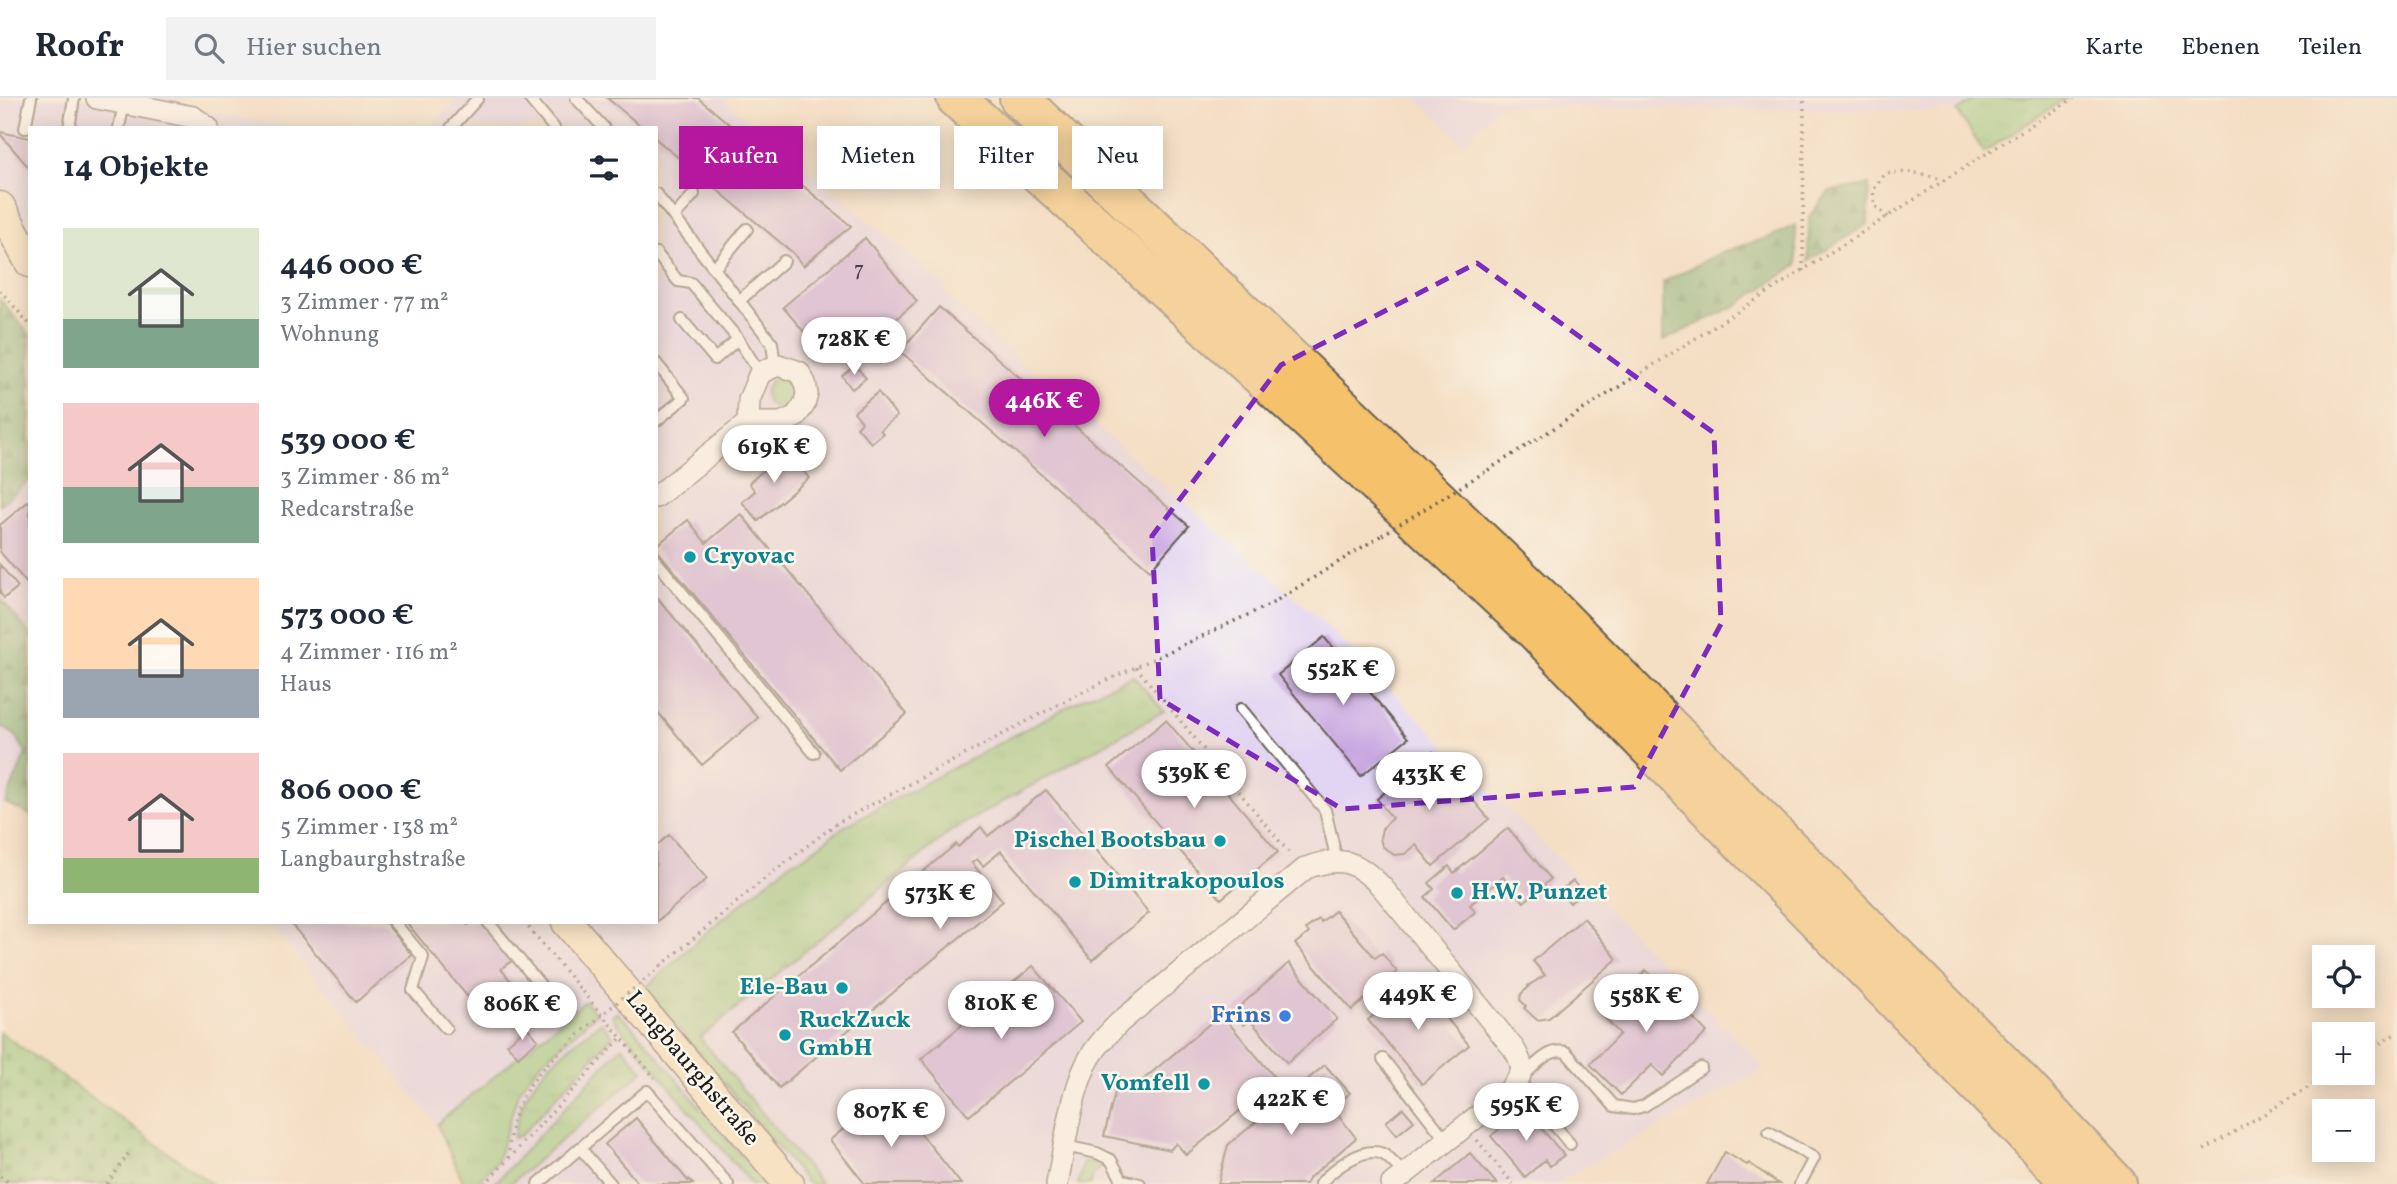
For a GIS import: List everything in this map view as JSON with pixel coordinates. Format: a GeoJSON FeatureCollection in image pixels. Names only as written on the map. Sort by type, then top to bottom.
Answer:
{"type":"FeatureCollection","features":[{"type":"Feature","properties":{"kind":"highway"},"geometry":{"type":"LineString","coordinates":[[956,98],[1284,397],[1534,630],[2072,1184]]}},
{"type":"Feature","properties":{"kind":"highway"},"geometry":{"type":"LineString","coordinates":[[1019,98],[1552,608],[2023,1084],[2117,1184]]}},
{"type":"Feature","properties":{"kind":"main road"},"geometry":{"type":"LineString","coordinates":[[0,207],[28,260]]}},
{"type":"Feature","properties":{"kind":"main road"},"geometry":{"type":"LineString","coordinates":[[0,226],[28,261]]}},
{"type":"Feature","properties":{"kind":"main road"},"geometry":{"type":"LineString","coordinates":[[0,250],[28,285]]}},
{"type":"Feature","properties":{"kind":"main road","name":"Langbaurghstraße"},"geometry":{"type":"LineString","coordinates":[[570,924],[789,1184]]}},
{"type":"Feature","properties":{"kind":"street"},"geometry":{"type":"LineString","coordinates":[[97,98],[124,103],[169,120],[193,117],[205,126]]}},
{"type":"Feature","properties":{"kind":"street"},"geometry":{"type":"LineString","coordinates":[[658,495],[748,423],[781,423],[795,417],[804,405],[807,394],[799,372],[778,365],[766,369],[749,400],[748,423]]}},
{"type":"Feature","properties":{"kind":"street"},"geometry":{"type":"LineString","coordinates":[[1057,1184],[1080,1081],[1091,1055],[1102,1041],[1120,1022],[1306,868],[1337,861],[1360,867],[1382,887],[1514,1049],[1522,1063],[1519,1080],[1507,1093],[1398,1179]]}},
{"type":"Feature","properties":{"kind":"lane"},"geometry":{"type":"LineString","coordinates":[[26,128],[31,98]]}},
{"type":"Feature","properties":{"kind":"lane"},"geometry":{"type":"LineString","coordinates":[[69,126],[74,98]]}},
{"type":"Feature","properties":{"kind":"lane"},"geometry":{"type":"LineString","coordinates":[[453,126],[478,98]]}},
{"type":"Feature","properties":{"kind":"lane"},"geometry":{"type":"LineString","coordinates":[[529,98],[552,126]]}},
{"type":"Feature","properties":{"kind":"lane"},"geometry":{"type":"LineString","coordinates":[[576,98],[602,126]]}},
{"type":"Feature","properties":{"kind":"lane"},"geometry":{"type":"LineString","coordinates":[[119,126],[124,103]]}},
{"type":"Feature","properties":{"kind":"lane"},"geometry":{"type":"LineString","coordinates":[[674,217],[694,194]]}},
{"type":"Feature","properties":{"kind":"lane"},"geometry":{"type":"LineString","coordinates":[[658,197],[772,343],[774,358],[766,369],[691,283],[678,281],[658,256]]}},
{"type":"Feature","properties":{"kind":"lane"},"geometry":{"type":"LineString","coordinates":[[715,269],[747,229]]}},
{"type":"Feature","properties":{"kind":"lane"},"geometry":{"type":"LineString","coordinates":[[739,301],[784,261]]}},
{"type":"Feature","properties":{"kind":"lane"},"geometry":{"type":"LineString","coordinates":[[682,320],[715,359],[738,339]]}},
{"type":"Feature","properties":{"kind":"lane"},"geometry":{"type":"LineString","coordinates":[[658,366],[684,398],[658,419]]}},
{"type":"Feature","properties":{"kind":"lane"},"geometry":{"type":"LineString","coordinates":[[658,563],[814,753]]}},
{"type":"Feature","properties":{"kind":"lane"},"geometry":{"type":"LineString","coordinates":[[1241,709],[1325,810],[1337,861]]}},
{"type":"Feature","properties":{"kind":"lane"},"geometry":{"type":"LineString","coordinates":[[396,924],[423,957],[413,990],[446,1028]]}},
{"type":"Feature","properties":{"kind":"lane"},"geometry":{"type":"LineString","coordinates":[[490,924],[541,986]]}},
{"type":"Feature","properties":{"kind":"lane"},"geometry":{"type":"LineString","coordinates":[[1570,1144],[1519,1080],[1556,1050],[1566,1052],[1614,1107],[1633,1109],[1644,1106],[1701,1068]]}},
{"type":"Feature","properties":{"kind":"lane"},"geometry":{"type":"LineString","coordinates":[[1383,1059],[1446,1140]]}},
{"type":"Feature","properties":{"kind":"lane"},"geometry":{"type":"LineString","coordinates":[[538,1184],[648,1091],[728,1184]]}},
{"type":"Feature","properties":{"kind":"lane"},"geometry":{"type":"LineString","coordinates":[[1769,1132],[1814,1158],[1800,1184]]}},
{"type":"Feature","properties":{"kind":"lane"},"geometry":{"type":"LineString","coordinates":[[1065,1146],[1097,1153],[1111,1160],[1121,1182],[1140,1184]]}},
{"type":"Feature","properties":{"kind":"lane"},"geometry":{"type":"LineString","coordinates":[[580,1148],[611,1184]]}},
{"type":"Feature","properties":{"kind":"lane"},"geometry":{"type":"LineString","coordinates":[[1320,1184],[1354,1156],[1372,1153],[1383,1154],[1398,1179]]}},
{"type":"Feature","properties":{"kind":"path"},"geometry":{"type":"LineString","coordinates":[[1803,271],[1804,98]]}},
{"type":"Feature","properties":{"kind":"path"},"geometry":{"type":"LineString","coordinates":[[509,1158],[508,1138],[522,1095],[532,1079],[584,1030],[763,880],[837,823],[1078,694],[1271,604],[1488,470],[2074,98]]}},
{"type":"Feature","properties":{"kind":"path"},"geometry":{"type":"LineString","coordinates":[[1888,217],[1875,206],[1873,190],[1885,174],[1905,171],[1946,181]]}},
{"type":"Feature","properties":{"kind":"path"},"geometry":{"type":"LineString","coordinates":[[0,290],[28,323]]}},
{"type":"Feature","properties":{"kind":"path"},"geometry":{"type":"LineString","coordinates":[[1136,667],[1296,861],[1306,868]]}},
{"type":"Feature","properties":{"kind":"path"},"geometry":{"type":"LineString","coordinates":[[485,1184],[621,1038],[526,924]]}},
{"type":"Feature","properties":{"kind":"path"},"geometry":{"type":"LineString","coordinates":[[2375,1046],[2397,1033]]}},
{"type":"Feature","properties":{"kind":"path"},"geometry":{"type":"LineString","coordinates":[[2204,1150],[2312,1085]]}},
{"type":"Feature","properties":{"kind":"path"},"geometry":{"type":"LineString","coordinates":[[1464,1126],[1513,1184]]}},
{"type":"Feature","properties":{"kind":"path"},"geometry":{"type":"LineString","coordinates":[[107,1184],[131,1150]]}},
{"type":"Feature","properties":{"kind":"path"},"geometry":{"type":"LineString","coordinates":[[0,1176],[10,1184]]}},
{"type":"Feature","properties":{"kind":"highlighted area"},"geometry":{"type":"Polygon","coordinates":[[[1477,263],[1714,433],[1721,624],[1634,787],[1342,809],[1160,699],[1152,536],[1281,365],[1477,263]]]}},
{"type":"Feature","properties":{"kind":"shaded area"},"geometry":{"type":"Polygon","coordinates":[[[0,98],[184,98],[182,107],[284,126],[28,126],[28,232],[0,186],[0,98]]]}},
{"type":"Feature","properties":{"kind":"shaded area"},"geometry":{"type":"Polygon","coordinates":[[[458,98],[721,98],[755,126],[679,126],[679,189],[803,189],[803,166],[817,178],[817,189],[830,189],[948,287],[943,292],[992,336],[1324,623],[1765,1068],[1555,1184],[464,1184],[437,1124],[271,924],[658,924],[658,126],[432,126],[458,98]]]}},
{"type":"Feature","properties":{"kind":"shaded area"},"geometry":{"type":"Polygon","coordinates":[[[1415,98],[1975,98],[1955,111],[1498,106],[1464,143],[1415,98]]]}},
{"type":"Feature","properties":{"kind":"shaded area"},"geometry":{"type":"Polygon","coordinates":[[[28,482],[28,632],[0,598],[0,505],[28,482]]]}},
{"type":"Feature","properties":{"kind":"shaded area"},"geometry":{"type":"Polygon","coordinates":[[[0,726],[15,735],[26,753],[0,814],[0,726]]]}},
{"type":"Feature","properties":{"kind":"green space"},"geometry":{"type":"Polygon","coordinates":[[[1977,98],[2066,98],[1984,152],[1957,111],[1977,98]]]}},
{"type":"Feature","properties":{"kind":"green space"},"geometry":{"type":"Polygon","coordinates":[[[1869,185],[1868,224],[1808,261],[1809,216],[1830,191],[1869,185]]]}},
{"type":"Feature","properties":{"kind":"green space"},"geometry":{"type":"Polygon","coordinates":[[[1795,225],[1797,265],[1736,306],[1663,341],[1663,282],[1722,252],[1770,237],[1795,225]]]}},
{"type":"Feature","properties":{"kind":"green space"},"geometry":{"type":"Polygon","coordinates":[[[0,299],[28,333],[28,482],[0,505],[0,299]]]}},
{"type":"Feature","properties":{"kind":"green space"},"geometry":{"type":"Polygon","coordinates":[[[780,378],[786,379],[794,387],[794,399],[786,407],[780,408],[774,407],[766,399],[765,393],[766,387],[774,379],[780,378]]]}},
{"type":"Feature","properties":{"kind":"green space"},"geometry":{"type":"Polygon","coordinates":[[[0,598],[28,632],[28,814],[5,803],[26,753],[15,735],[0,726],[0,598]]]}},
{"type":"Feature","properties":{"kind":"green space"},"geometry":{"type":"Polygon","coordinates":[[[1133,676],[1164,711],[951,831],[700,1038],[821,1184],[808,1184],[645,988],[791,862],[804,857],[843,827],[1085,697],[1133,676]]]}},
{"type":"Feature","properties":{"kind":"green space"},"geometry":{"type":"Polygon","coordinates":[[[585,1001],[596,1014],[529,1077],[518,1094],[497,1161],[476,1184],[464,1184],[437,1124],[585,1001]]]}},
{"type":"Feature","properties":{"kind":"green space"},"geometry":{"type":"Polygon","coordinates":[[[617,1012],[634,1028],[765,1184],[751,1184],[613,1019],[617,1012]]]}},
{"type":"Feature","properties":{"kind":"green space"},"geometry":{"type":"Polygon","coordinates":[[[601,1022],[613,1036],[520,1136],[513,1138],[523,1102],[543,1071],[601,1022]]]}},
{"type":"Feature","properties":{"kind":"green space"},"geometry":{"type":"Polygon","coordinates":[[[0,1032],[212,1184],[0,1184],[0,1032]]]}},
{"type":"Feature","properties":{"kind":"green space"},"geometry":{"type":"Polygon","coordinates":[[[622,1046],[643,1071],[510,1184],[494,1184],[622,1046]]]}},
{"type":"Feature","properties":{"kind":"green space"},"geometry":{"type":"Polygon","coordinates":[[[1083,1162],[1102,1167],[1093,1174],[1091,1184],[1078,1184],[1083,1162]]]}},
{"type":"Feature","properties":{"kind":"building"},"geometry":{"type":"Polygon","coordinates":[[[607,98],[698,98],[731,126],[679,126],[679,158],[658,141],[658,126],[641,126],[607,98]]]}},
{"type":"Feature","properties":{"kind":"building"},"geometry":{"type":"Polygon","coordinates":[[[0,134],[28,138],[28,167],[0,134]]]}},
{"type":"Feature","properties":{"kind":"building"},"geometry":{"type":"Polygon","coordinates":[[[803,186],[851,226],[803,266],[793,253],[716,189],[803,189],[803,186]]]}},
{"type":"Feature","properties":{"kind":"building"},"geometry":{"type":"Polygon","coordinates":[[[865,238],[917,301],[852,356],[826,325],[810,339],[783,307],[865,238]]]}},
{"type":"Feature","properties":{"kind":"building"},"geometry":{"type":"Polygon","coordinates":[[[939,307],[1189,526],[1150,570],[900,351],[939,307]]]}},
{"type":"Feature","properties":{"kind":"building"},"geometry":{"type":"Polygon","coordinates":[[[855,365],[866,378],[852,389],[842,376],[855,365]]]}},
{"type":"Feature","properties":{"kind":"building"},"geometry":{"type":"Polygon","coordinates":[[[878,392],[897,416],[880,430],[883,433],[871,443],[857,427],[862,422],[854,412],[878,392]]]}},
{"type":"Feature","properties":{"kind":"building"},"geometry":{"type":"Polygon","coordinates":[[[787,451],[809,478],[758,521],[742,502],[755,491],[749,483],[764,467],[787,451]]]}},
{"type":"Feature","properties":{"kind":"building"},"geometry":{"type":"Polygon","coordinates":[[[28,502],[28,585],[0,552],[0,525],[28,502]]]}},
{"type":"Feature","properties":{"kind":"building"},"geometry":{"type":"Polygon","coordinates":[[[741,514],[907,714],[840,770],[658,551],[658,544],[688,520],[706,543],[741,514]]]}},
{"type":"Feature","properties":{"kind":"building"},"geometry":{"type":"Polygon","coordinates":[[[0,565],[18,587],[4,598],[0,593],[0,565]]]}},
{"type":"Feature","properties":{"kind":"building"},"geometry":{"type":"Polygon","coordinates":[[[658,598],[758,718],[702,765],[658,712],[658,598]]]}},
{"type":"Feature","properties":{"kind":"building"},"geometry":{"type":"Polygon","coordinates":[[[1324,637],[1408,738],[1361,776],[1278,675],[1324,637]]]}},
{"type":"Feature","properties":{"kind":"building"},"geometry":{"type":"Polygon","coordinates":[[[1166,720],[1278,852],[1221,899],[1109,767],[1166,720]]]}},
{"type":"Feature","properties":{"kind":"building"},"geometry":{"type":"Polygon","coordinates":[[[1433,752],[1489,819],[1433,866],[1416,845],[1405,854],[1394,855],[1382,846],[1382,829],[1392,818],[1377,799],[1433,752]]]}},
{"type":"Feature","properties":{"kind":"building"},"geometry":{"type":"Polygon","coordinates":[[[1046,790],[1149,913],[1092,960],[1001,851],[983,866],[977,859],[972,863],[1003,901],[779,1088],[732,1032],[956,844],[958,847],[981,827],[988,836],[1046,790]]]}},
{"type":"Feature","properties":{"kind":"building"},"geometry":{"type":"Polygon","coordinates":[[[1508,828],[1551,879],[1524,902],[1503,877],[1470,905],[1475,912],[1453,930],[1425,897],[1434,889],[1429,883],[1449,866],[1454,873],[1508,828]]]}},
{"type":"Feature","properties":{"kind":"building"},"geometry":{"type":"Polygon","coordinates":[[[669,835],[707,879],[658,920],[658,844],[669,835]]]}},
{"type":"Feature","properties":{"kind":"building"},"geometry":{"type":"Polygon","coordinates":[[[1573,881],[1582,893],[1570,903],[1560,891],[1573,881]]]}},
{"type":"Feature","properties":{"kind":"building"},"geometry":{"type":"Polygon","coordinates":[[[1335,911],[1375,958],[1382,953],[1397,972],[1352,1010],[1295,944],[1309,933],[1306,929],[1335,911]]]}},
{"type":"Feature","properties":{"kind":"building"},"geometry":{"type":"Polygon","coordinates":[[[1584,918],[1617,959],[1549,1018],[1537,1020],[1524,1008],[1526,1006],[1520,1000],[1521,994],[1528,986],[1545,975],[1533,961],[1584,918]]]}},
{"type":"Feature","properties":{"kind":"building"},"geometry":{"type":"Polygon","coordinates":[[[387,924],[412,955],[356,1002],[292,925],[387,924]]]}},
{"type":"Feature","properties":{"kind":"building"},"geometry":{"type":"Polygon","coordinates":[[[408,924],[482,924],[514,959],[501,969],[514,985],[481,1013],[408,924]]]}},
{"type":"Feature","properties":{"kind":"building","name":"Frins"},"geometry":{"type":"Polygon","coordinates":[[[1289,963],[1337,1019],[1287,1063],[1250,1020],[1244,1025],[1233,1012],[1289,963]]]}},
{"type":"Feature","properties":{"kind":"building"},"geometry":{"type":"Polygon","coordinates":[[[1033,966],[1081,1022],[969,1116],[921,1059],[1033,966]]]}},
{"type":"Feature","properties":{"kind":"building"},"geometry":{"type":"Polygon","coordinates":[[[1646,970],[1707,1032],[1663,1076],[1652,1065],[1621,1095],[1590,1064],[1620,1034],[1601,1014],[1646,970]]]}},
{"type":"Feature","properties":{"kind":"building"},"geometry":{"type":"Polygon","coordinates":[[[1415,980],[1469,1045],[1422,1084],[1368,1020],[1415,980]]]}},
{"type":"Feature","properties":{"kind":"building","name":"Vomfell"},"geometry":{"type":"Polygon","coordinates":[[[1221,1014],[1277,1080],[1186,1155],[1176,1143],[1170,1150],[1104,1136],[1119,1076],[1131,1090],[1221,1014]]]}},
{"type":"Feature","properties":{"kind":"building"},"geometry":{"type":"Polygon","coordinates":[[[527,1027],[538,1040],[518,1057],[507,1044],[527,1027]]]}},
{"type":"Feature","properties":{"kind":"building"},"geometry":{"type":"Polygon","coordinates":[[[1325,1065],[1350,1093],[1333,1108],[1356,1138],[1305,1184],[1218,1184],[1228,1145],[1325,1065]]]}},
{"type":"Feature","properties":{"kind":"building"},"geometry":{"type":"Polygon","coordinates":[[[888,1093],[961,1184],[865,1184],[830,1140],[888,1093]]]}},
{"type":"Feature","properties":{"kind":"building"},"geometry":{"type":"Polygon","coordinates":[[[1403,1108],[1414,1121],[1397,1135],[1386,1122],[1403,1108]]]}},
{"type":"Feature","properties":{"kind":"building"},"geometry":{"type":"Polygon","coordinates":[[[1524,1108],[1564,1155],[1550,1166],[1545,1160],[1525,1177],[1491,1136],[1524,1108]]]}},
{"type":"Feature","properties":{"kind":"building"},"geometry":{"type":"Polygon","coordinates":[[[636,1118],[693,1184],[639,1184],[605,1144],[636,1118]]]}},
{"type":"Feature","properties":{"kind":"building"},"geometry":{"type":"Polygon","coordinates":[[[1725,1152],[1747,1165],[1749,1163],[1779,1184],[1707,1184],[1725,1152]]]}},
{"type":"Feature","properties":{"kind":"building"},"geometry":{"type":"Polygon","coordinates":[[[1470,1153],[1497,1184],[1434,1184],[1470,1153]]]}},
{"type":"Feature","properties":{"kind":"place","name":"Cryovac"},"geometry":{"type":"Point","coordinates":[690,557]}},
{"type":"Feature","properties":{"kind":"place","name":"Pischel Bootsbau"},"geometry":{"type":"Point","coordinates":[1220,841]}},
{"type":"Feature","properties":{"kind":"place","name":"Dimitrakopoulos"},"geometry":{"type":"Point","coordinates":[1075,882]}},
{"type":"Feature","properties":{"kind":"place","name":"H.W. Punzet"},"geometry":{"type":"Point","coordinates":[1457,893]}},
{"type":"Feature","properties":{"kind":"place","name":"Ele-Bau"},"geometry":{"type":"Point","coordinates":[842,988]}},
{"type":"Feature","properties":{"kind":"place","name":"Frins"},"geometry":{"type":"Point","coordinates":[1285,1016]}},
{"type":"Feature","properties":{"kind":"place","name":"RuckZuck GmbH"},"geometry":{"type":"Point","coordinates":[785,1035]}},
{"type":"Feature","properties":{"kind":"place","name":"Vomfell"},"geometry":{"type":"Point","coordinates":[1204,1084]}}]}
